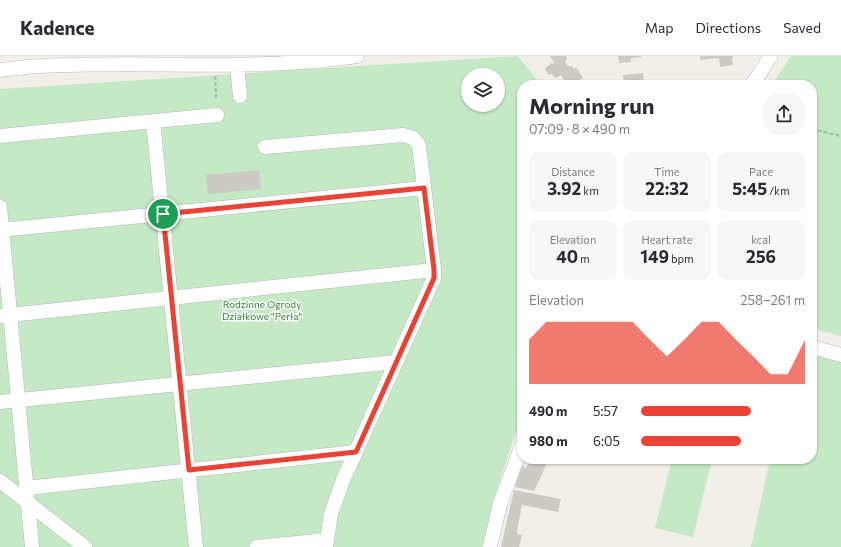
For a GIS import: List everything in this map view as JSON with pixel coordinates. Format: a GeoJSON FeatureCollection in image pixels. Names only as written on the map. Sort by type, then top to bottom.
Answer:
{"type":"FeatureCollection","features":[{"type":"Feature","properties":{"kind":"street"},"geometry":{"type":"LineString","coordinates":[[0,70],[88,60],[241,62],[324,61],[357,56]]}},
{"type":"Feature","properties":{"kind":"street"},"geometry":{"type":"LineString","coordinates":[[755,80],[771,56]]}},
{"type":"Feature","properties":{"kind":"street"},"geometry":{"type":"LineString","coordinates":[[240,96],[241,62]]}},
{"type":"Feature","properties":{"kind":"street"},"geometry":{"type":"LineString","coordinates":[[0,136],[217,115]]}},
{"type":"Feature","properties":{"kind":"street"},"geometry":{"type":"LineString","coordinates":[[153,121],[196,547]]}},
{"type":"Feature","properties":{"kind":"street"},"geometry":{"type":"LineString","coordinates":[[257,547],[326,543],[331,514],[343,480],[434,278],[419,145],[413,138],[403,135],[265,147]]}},
{"type":"Feature","properties":{"kind":"street"},"geometry":{"type":"LineString","coordinates":[[1,230],[424,188]]}},
{"type":"Feature","properties":{"kind":"street"},"geometry":{"type":"LineString","coordinates":[[0,207],[5,315],[18,400],[32,547]]}},
{"type":"Feature","properties":{"kind":"street"},"geometry":{"type":"LineString","coordinates":[[5,315],[434,270]]}},
{"type":"Feature","properties":{"kind":"street"},"geometry":{"type":"LineString","coordinates":[[817,348],[841,355]]}},
{"type":"Feature","properties":{"kind":"street"},"geometry":{"type":"LineString","coordinates":[[0,402],[396,362]]}},
{"type":"Feature","properties":{"kind":"street"},"geometry":{"type":"LineString","coordinates":[[27,488],[356,452]]}},
{"type":"Feature","properties":{"kind":"street"},"geometry":{"type":"LineString","coordinates":[[490,547],[500,504],[517,458]]}},
{"type":"Feature","properties":{"kind":"street"},"geometry":{"type":"LineString","coordinates":[[0,481],[85,547]]}},
{"type":"Feature","properties":{"kind":"path"},"geometry":{"type":"LineString","coordinates":[[817,130],[841,136]]}},
{"type":"Feature","properties":{"kind":"green space","name":"Rodzinne Ogrody Działkowe \"Perła\""},"geometry":{"type":"Polygon","coordinates":[[[518,56],[537,80],[517,80],[517,430],[493,502],[482,547],[0,547],[0,89],[518,56]]]}},
{"type":"Feature","properties":{"kind":"green space"},"geometry":{"type":"Polygon","coordinates":[[[791,56],[841,56],[841,336],[817,329],[817,80],[775,80],[791,56]]]}},
{"type":"Feature","properties":{"kind":"green space"},"geometry":{"type":"Polygon","coordinates":[[[817,353],[841,360],[841,547],[751,547],[769,464],[817,464],[817,353]]]}},
{"type":"Feature","properties":{"kind":"green space"},"geometry":{"type":"Polygon","coordinates":[[[671,464],[711,464],[693,537],[655,528],[671,464]]]}},
{"type":"Feature","properties":{"kind":"building"},"geometry":{"type":"Polygon","coordinates":[[[550,56],[566,56],[567,58],[565,62],[568,66],[572,66],[574,69],[576,67],[583,78],[580,80],[564,80],[561,75],[555,78],[552,74],[548,75],[545,68],[554,63],[550,56]]]}},
{"type":"Feature","properties":{"kind":"building"},"geometry":{"type":"Polygon","coordinates":[[[618,56],[641,57],[631,58],[631,62],[619,63],[618,56]]]}},
{"type":"Feature","properties":{"kind":"building"},"geometry":{"type":"Polygon","coordinates":[[[700,56],[733,56],[733,65],[720,67],[719,58],[700,60],[700,56]]]}},
{"type":"Feature","properties":{"kind":"building"},"geometry":{"type":"Polygon","coordinates":[[[643,73],[644,80],[624,80],[623,75],[643,73]]]}},
{"type":"Feature","properties":{"kind":"building"},"geometry":{"type":"Polygon","coordinates":[[[259,170],[261,189],[208,194],[206,175],[259,170]]]}},
{"type":"Feature","properties":{"kind":"building"},"geometry":{"type":"Polygon","coordinates":[[[528,464],[547,464],[534,491],[515,487],[522,466],[526,468],[528,464]]]}},
{"type":"Feature","properties":{"kind":"building"},"geometry":{"type":"Polygon","coordinates":[[[514,490],[561,499],[558,512],[522,505],[517,531],[518,534],[522,535],[519,547],[501,547],[514,490]]]}},
{"type":"Feature","properties":{"kind":"route"},"geometry":{"type":"LineString","coordinates":[[424,188],[434,278],[356,452],[189,470],[163,214],[424,188]]}}]}
